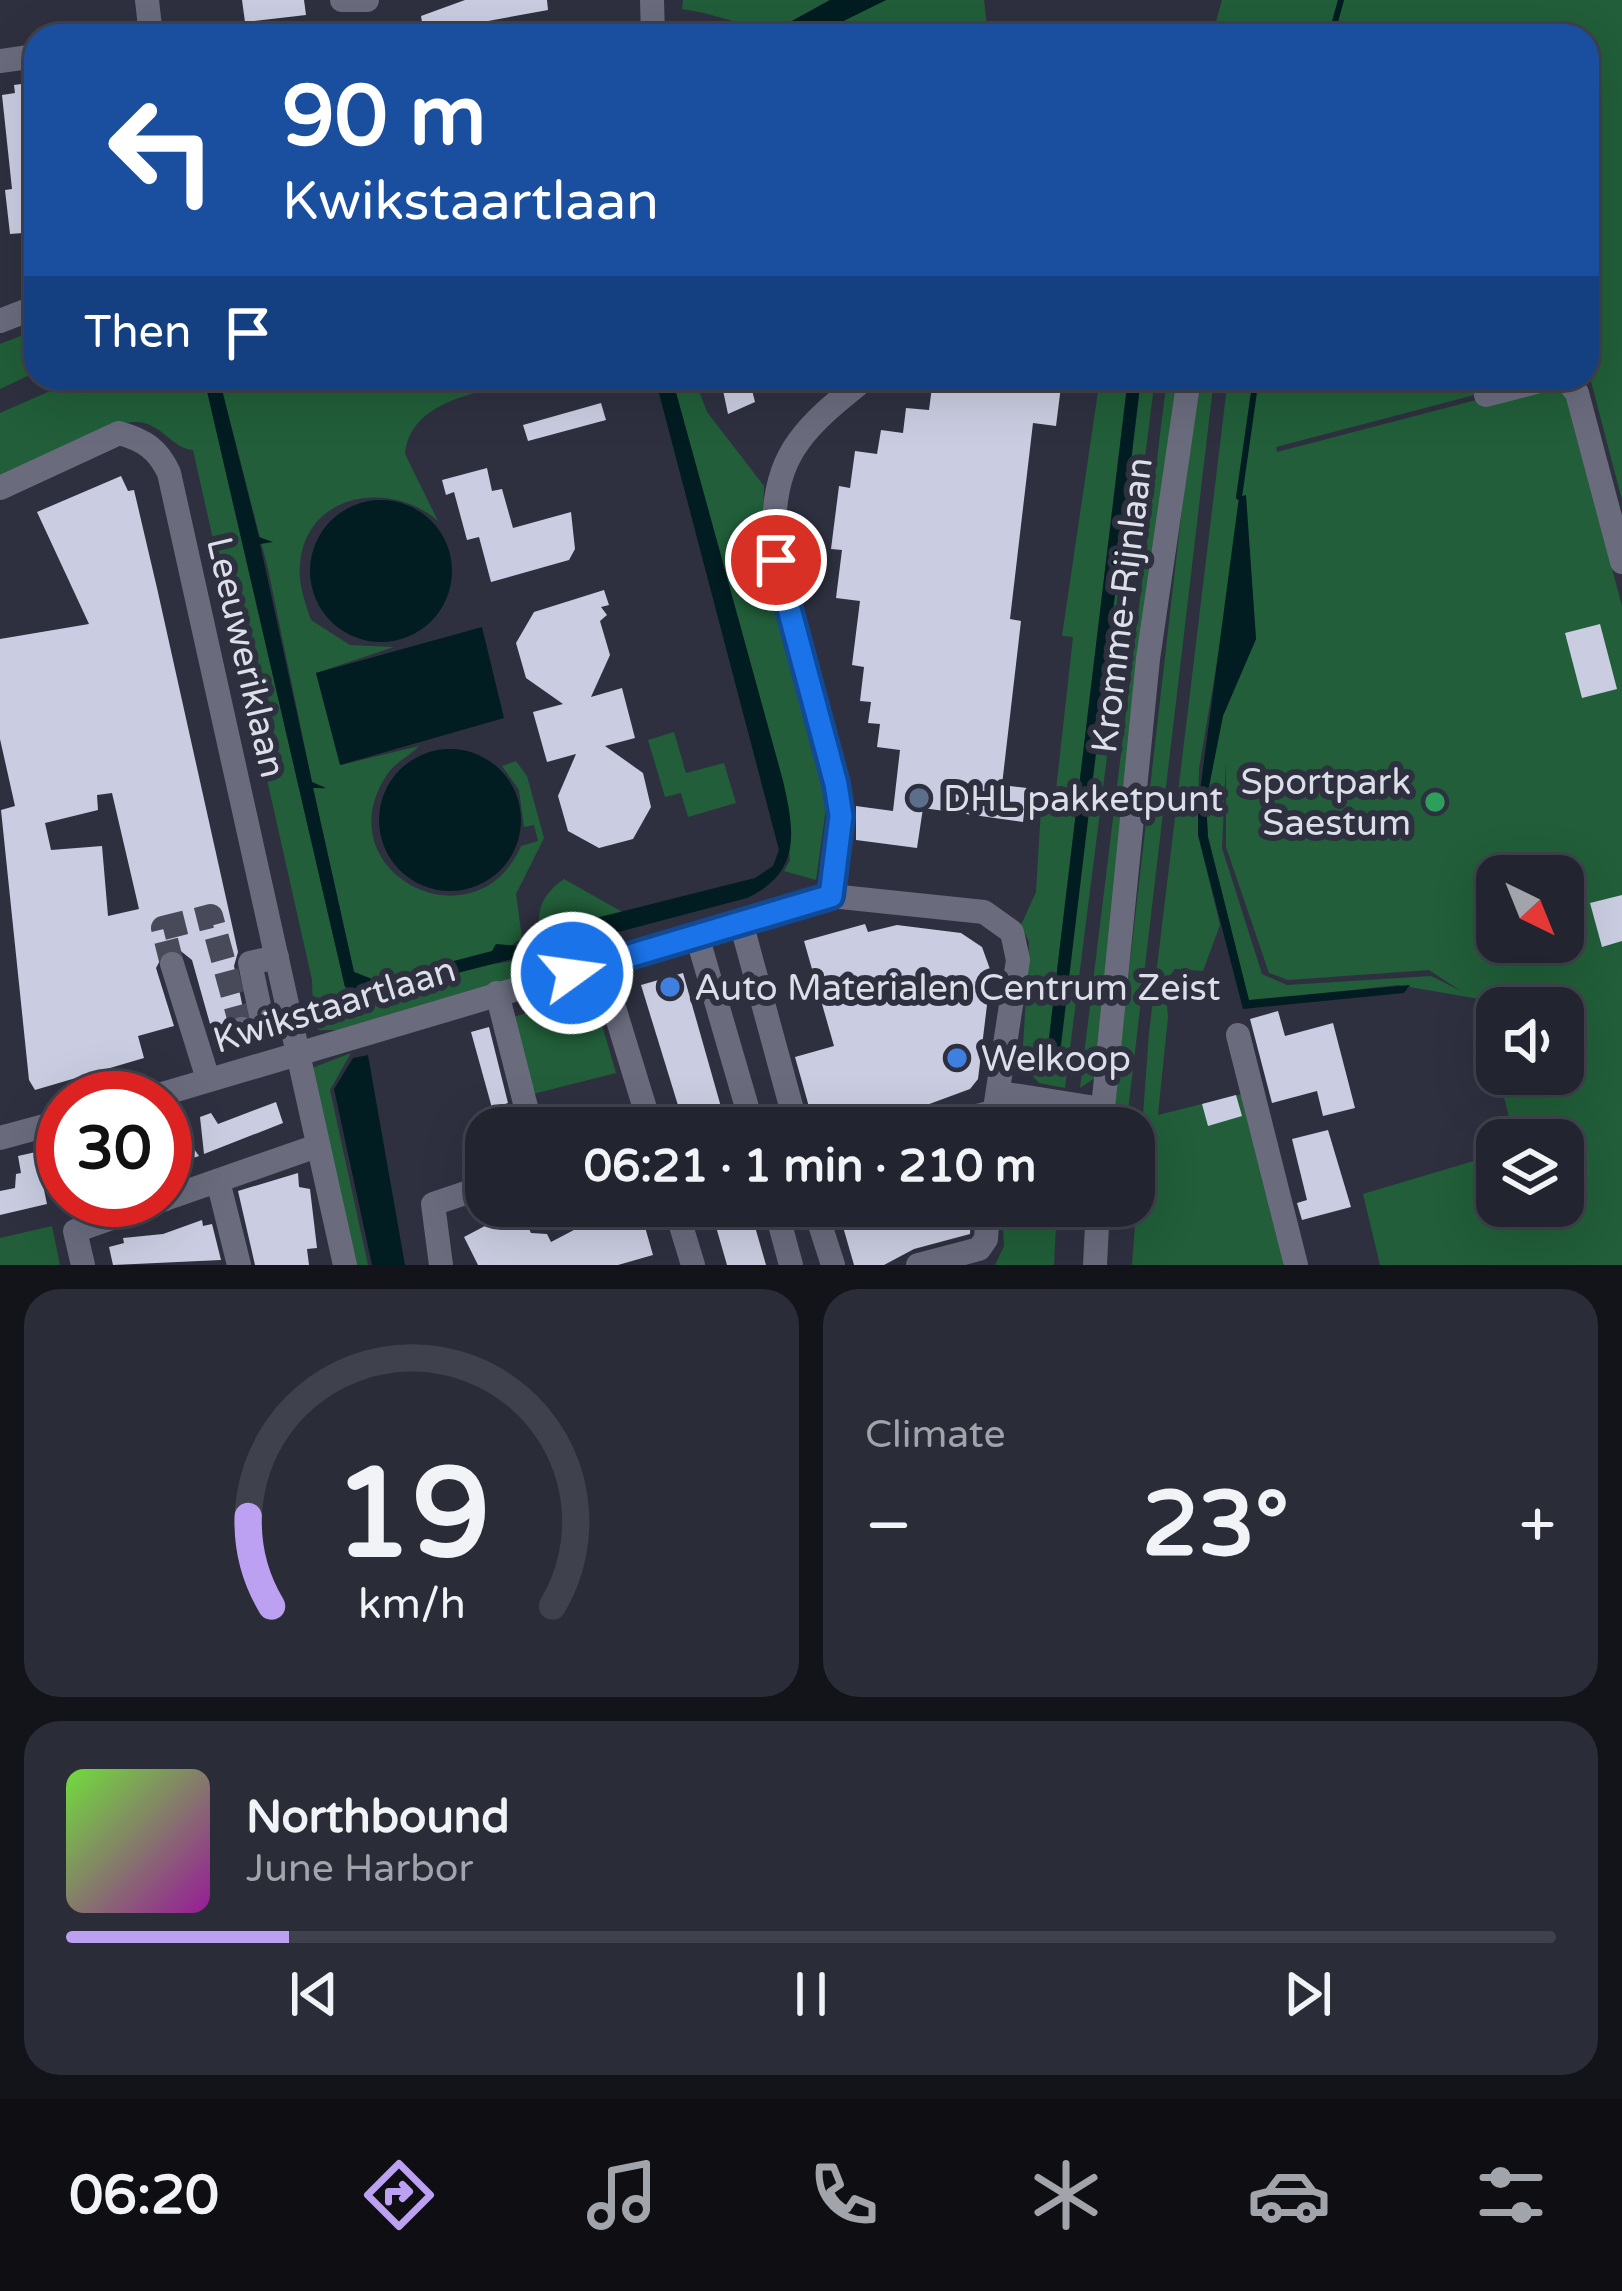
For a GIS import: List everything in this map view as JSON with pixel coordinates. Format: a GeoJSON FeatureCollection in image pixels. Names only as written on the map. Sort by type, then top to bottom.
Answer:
{"type":"FeatureCollection","features":[{"type":"Feature","properties":{"kind":"street"},"geometry":{"type":"LineString","coordinates":[[342,0],[367,0]]}},
{"type":"Feature","properties":{"kind":"street"},"geometry":{"type":"LineString","coordinates":[[853,390],[797,442],[780,478],[773,520],[776,560],[830,751],[841,816],[831,896],[984,913],[1006,923],[1018,946],[996,1107]]}},
{"type":"Feature","properties":{"kind":"street","name":"Kromme-Rijnlaan"},"geometry":{"type":"LineString","coordinates":[[1103,1107],[1148,658],[1187,390]]}},
{"type":"Feature","properties":{"kind":"street"},"geometry":{"type":"LineString","coordinates":[[1486,395],[1504,390]]}},
{"type":"Feature","properties":{"kind":"street"},"geometry":{"type":"LineString","coordinates":[[1575,390],[1622,562]]}},
{"type":"Feature","properties":{"kind":"street","name":"Leeuweriklaan"},"geometry":{"type":"LineString","coordinates":[[0,488],[119,433],[141,439],[161,455],[345,1265]]}},
{"type":"Feature","properties":{"kind":"street","name":"Kwikstaartlaan"},"geometry":{"type":"LineString","coordinates":[[192,1084],[496,993],[698,939],[831,896]]}},
{"type":"Feature","properties":{"kind":"street"},"geometry":{"type":"LineString","coordinates":[[742,926],[790,1107]]}},
{"type":"Feature","properties":{"kind":"street"},"geometry":{"type":"LineString","coordinates":[[698,939],[747,1107]]}},
{"type":"Feature","properties":{"kind":"street"},"geometry":{"type":"LineString","coordinates":[[242,1029],[243,1036],[264,1029],[250,963],[277,957]]}},
{"type":"Feature","properties":{"kind":"street"},"geometry":{"type":"LineString","coordinates":[[172,964],[208,1079]]}},
{"type":"Feature","properties":{"kind":"street"},"geometry":{"type":"LineString","coordinates":[[601,965],[637,1107]]}},
{"type":"Feature","properties":{"kind":"street"},"geometry":{"type":"LineString","coordinates":[[496,993],[526,1107]]}},
{"type":"Feature","properties":{"kind":"street"},"geometry":{"type":"LineString","coordinates":[[1238,1035],[1296,1265]]}},
{"type":"Feature","properties":{"kind":"street"},"geometry":{"type":"LineString","coordinates":[[0,1138],[36,1128]]}},
{"type":"Feature","properties":{"kind":"street"},"geometry":{"type":"LineString","coordinates":[[192,1190],[317,1146]]}},
{"type":"Feature","properties":{"kind":"street"},"geometry":{"type":"LineString","coordinates":[[218,1181],[238,1265]]}},
{"type":"Feature","properties":{"kind":"street"},"geometry":{"type":"LineString","coordinates":[[441,1265],[433,1204],[465,1193]]}},
{"type":"Feature","properties":{"kind":"street"},"geometry":{"type":"LineString","coordinates":[[83,1265],[75,1231],[86,1227]]}},
{"type":"Feature","properties":{"kind":"street"},"geometry":{"type":"LineString","coordinates":[[682,1227],[694,1265]]}},
{"type":"Feature","properties":{"kind":"street"},"geometry":{"type":"LineString","coordinates":[[781,1227],[791,1265]]}},
{"type":"Feature","properties":{"kind":"street"},"geometry":{"type":"LineString","coordinates":[[821,1227],[833,1265]]}},
{"type":"Feature","properties":{"kind":"street"},"geometry":{"type":"LineString","coordinates":[[924,1264],[979,1249],[987,1227]]}},
{"type":"Feature","properties":{"kind":"street"},"geometry":{"type":"LineString","coordinates":[[1095,1265],[1097,1227]]}},
{"type":"Feature","properties":{"kind":"green space"},"geometry":{"type":"Polygon","coordinates":[[[683,0],[830,0],[786,24],[744,24],[682,9],[683,0]]]}},
{"type":"Feature","properties":{"kind":"green space"},"geometry":{"type":"Polygon","coordinates":[[[886,0],[984,0],[987,24],[837,24],[886,0]]]}},
{"type":"Feature","properties":{"kind":"green space"},"geometry":{"type":"Polygon","coordinates":[[[1222,0],[1622,0],[1622,500],[1593,390],[1599,390],[1599,24],[1215,24],[1222,0]]]}},
{"type":"Feature","properties":{"kind":"green space"},"geometry":{"type":"Polygon","coordinates":[[[24,335],[24,378],[0,389],[0,344],[24,335]]]}},
{"type":"Feature","properties":{"kind":"green space"},"geometry":{"type":"Polygon","coordinates":[[[53,390],[207,390],[345,987],[526,959],[516,978],[337,1030],[319,1030],[299,1013],[313,1010],[312,980],[193,450],[151,426],[130,422],[93,433],[0,478],[0,413],[53,390]]]}},
{"type":"Feature","properties":{"kind":"green space"},"geometry":{"type":"Polygon","coordinates":[[[222,390],[487,390],[438,407],[411,434],[405,454],[438,521],[397,500],[354,500],[317,521],[300,564],[311,620],[350,645],[394,647],[316,673],[341,765],[419,746],[386,776],[372,811],[375,842],[390,868],[413,886],[442,895],[472,893],[500,877],[521,846],[538,841],[534,825],[524,827],[519,790],[502,766],[516,761],[527,776],[544,838],[516,894],[522,938],[506,949],[377,981],[354,972],[313,787],[324,789],[312,782],[268,569],[222,390]]]}},
{"type":"Feature","properties":{"kind":"green space"},"geometry":{"type":"Polygon","coordinates":[[[675,390],[699,390],[707,412],[764,486],[763,526],[829,787],[816,880],[784,871],[790,860],[783,781],[675,390]]]}},
{"type":"Feature","properties":{"kind":"green space"},"geometry":{"type":"Polygon","coordinates":[[[1098,390],[1127,390],[1046,1067],[1057,1070],[1140,390],[1153,390],[1065,1088],[1039,1083],[1022,1065],[1029,942],[1021,925],[1036,892],[1042,791],[1056,790],[1073,637],[1062,636],[1098,390]]]}},
{"type":"Feature","properties":{"kind":"green space"},"geometry":{"type":"Polygon","coordinates":[[[1166,390],[1179,390],[1095,1078],[1080,1088],[1166,390]]]}},
{"type":"Feature","properties":{"kind":"green space"},"geometry":{"type":"Polygon","coordinates":[[[1196,390],[1213,390],[1128,1107],[1113,1107],[1196,390]]]}},
{"type":"Feature","properties":{"kind":"green space","name":"Sportpark Saestum"},"geometry":{"type":"Polygon","coordinates":[[[1227,390],[1493,390],[1276,447],[1277,452],[1515,390],[1564,390],[1622,606],[1622,1265],[1380,1265],[1363,1194],[1476,1160],[1476,1227],[1584,1227],[1584,1119],[1510,1119],[1503,1095],[1584,1095],[1584,987],[1476,987],[1476,998],[1398,985],[1249,1001],[1208,837],[1206,802],[1222,716],[1256,639],[1245,495],[1199,769],[1198,835],[1220,925],[1203,971],[1175,969],[1165,982],[1168,1017],[1158,1115],[1246,1093],[1289,1265],[1132,1265],[1135,1227],[1155,1227],[1155,1107],[1144,1107],[1149,1033],[1227,390]],[[1226,761],[1222,848],[1262,974],[1287,985],[1431,976],[1461,991],[1429,970],[1288,980],[1269,973],[1226,847],[1226,761]]]}},
{"type":"Feature","properties":{"kind":"green space"},"geometry":{"type":"Polygon","coordinates":[[[674,732],[686,773],[724,763],[736,803],[688,817],[681,793],[665,797],[648,740],[674,732]]]}},
{"type":"Feature","properties":{"kind":"green space"},"geometry":{"type":"Polygon","coordinates":[[[564,879],[624,913],[541,934],[543,902],[564,879]]]}},
{"type":"Feature","properties":{"kind":"green space"},"geometry":{"type":"Polygon","coordinates":[[[593,994],[616,1073],[533,1094],[513,1017],[593,994]]]}},
{"type":"Feature","properties":{"kind":"green space"},"geometry":{"type":"Polygon","coordinates":[[[351,1053],[330,1090],[368,1265],[354,1265],[312,1068],[351,1053]]]}},
{"type":"Feature","properties":{"kind":"green space"},"geometry":{"type":"Polygon","coordinates":[[[52,1227],[60,1265],[0,1265],[0,1238],[52,1227]]]}},
{"type":"Feature","properties":{"kind":"green space"},"geometry":{"type":"Polygon","coordinates":[[[1003,1227],[1056,1227],[1054,1265],[995,1265],[1004,1246],[1003,1227]]]}},
{"type":"Feature","properties":{"kind":"shaded area"},"geometry":{"type":"Polygon","coordinates":[[[830,0],[886,0],[837,24],[787,24],[830,0]]]}},
{"type":"Feature","properties":{"kind":"shaded area"},"geometry":{"type":"Polygon","coordinates":[[[207,390],[222,390],[259,537],[273,542],[260,544],[312,782],[326,788],[313,788],[354,972],[377,981],[492,951],[496,944],[520,946],[522,953],[368,996],[345,987],[207,390]]]}},
{"type":"Feature","properties":{"kind":"shaded area"},"geometry":{"type":"Polygon","coordinates":[[[658,390],[675,390],[783,781],[790,849],[777,876],[747,898],[554,949],[546,943],[560,927],[755,878],[773,866],[779,850],[658,390]]]}},
{"type":"Feature","properties":{"kind":"shaded area"},"geometry":{"type":"Polygon","coordinates":[[[1127,390],[1140,390],[1058,1070],[1046,1068],[1127,390]]]}},
{"type":"Feature","properties":{"kind":"shaded area"},"geometry":{"type":"Polygon","coordinates":[[[1246,495],[1256,639],[1223,716],[1206,802],[1208,837],[1249,1000],[1410,985],[1404,993],[1243,1009],[1198,835],[1198,806],[1239,497],[1246,495]]]}},
{"type":"Feature","properties":{"kind":"shaded area"},"geometry":{"type":"Polygon","coordinates":[[[381,500],[408,505],[431,521],[447,544],[452,571],[447,598],[431,621],[408,637],[381,642],[354,637],[331,621],[315,598],[310,571],[315,544],[331,521],[354,505],[381,500]]]}},
{"type":"Feature","properties":{"kind":"shaded area"},"geometry":{"type":"Polygon","coordinates":[[[482,627],[504,718],[340,765],[316,673],[482,627]]]}},
{"type":"Feature","properties":{"kind":"shaded area"},"geometry":{"type":"Polygon","coordinates":[[[450,749],[477,755],[500,770],[515,793],[521,820],[515,847],[500,870],[477,885],[450,891],[423,885],[400,870],[385,847],[379,820],[385,793],[400,770],[423,755],[450,749]]]}},
{"type":"Feature","properties":{"kind":"shaded area"},"geometry":{"type":"Polygon","coordinates":[[[368,1055],[405,1265],[372,1265],[334,1089],[353,1058],[368,1055]]]}},
{"type":"Feature","properties":{"kind":"building"},"geometry":{"type":"Polygon","coordinates":[[[242,0],[304,0],[306,15],[245,22],[242,0]]]}},
{"type":"Feature","properties":{"kind":"building"},"geometry":{"type":"Polygon","coordinates":[[[465,0],[547,0],[548,10],[476,24],[408,24],[422,22],[421,16],[465,0]]]}},
{"type":"Feature","properties":{"kind":"building"},"geometry":{"type":"Polygon","coordinates":[[[24,84],[24,233],[10,234],[5,190],[12,189],[2,95],[15,93],[14,85],[24,84]]]}},
{"type":"Feature","properties":{"kind":"building"},"geometry":{"type":"Polygon","coordinates":[[[723,390],[752,390],[755,402],[728,414],[723,390]]]}},
{"type":"Feature","properties":{"kind":"building"},"geometry":{"type":"Polygon","coordinates":[[[932,390],[1060,390],[1056,426],[1033,423],[1010,619],[1021,621],[1002,785],[1027,788],[1023,822],[923,808],[917,848],[856,840],[856,806],[893,811],[900,750],[877,747],[880,724],[868,723],[871,702],[860,701],[864,667],[852,665],[860,601],[836,598],[842,550],[831,549],[839,486],[850,488],[855,451],[877,454],[881,430],[903,433],[906,408],[929,410],[932,390]]]}},
{"type":"Feature","properties":{"kind":"building"},"geometry":{"type":"Polygon","coordinates":[[[601,403],[606,420],[528,441],[523,425],[601,403]]]}},
{"type":"Feature","properties":{"kind":"building"},"geometry":{"type":"Polygon","coordinates":[[[487,468],[492,491],[502,489],[513,528],[571,512],[575,549],[569,560],[491,582],[479,537],[467,540],[454,492],[446,495],[442,480],[487,468]]]}},
{"type":"Feature","properties":{"kind":"building"},"geometry":{"type":"Polygon","coordinates":[[[121,476],[128,491],[134,490],[157,588],[238,952],[234,966],[244,1013],[231,1017],[226,1034],[214,1038],[192,960],[177,948],[166,949],[156,968],[174,1026],[138,1036],[144,1058],[100,1071],[36,1071],[35,1090],[29,1080],[1,810],[15,806],[0,739],[0,639],[89,624],[37,512],[121,476]],[[112,793],[97,795],[98,810],[45,823],[51,850],[102,846],[108,916],[139,909],[112,793]]]}},
{"type":"Feature","properties":{"kind":"building"},"geometry":{"type":"Polygon","coordinates":[[[604,590],[609,605],[601,607],[607,615],[600,621],[610,655],[591,697],[622,688],[635,738],[605,746],[643,773],[651,807],[633,839],[599,848],[568,831],[558,796],[576,754],[547,762],[533,712],[563,704],[526,678],[516,643],[534,612],[604,590]]]}},
{"type":"Feature","properties":{"kind":"building"},"geometry":{"type":"Polygon","coordinates":[[[1600,624],[1617,689],[1582,698],[1565,633],[1600,624]]]}},
{"type":"Feature","properties":{"kind":"building"},"geometry":{"type":"Polygon","coordinates":[[[1622,895],[1622,941],[1602,947],[1590,903],[1622,895]]]}},
{"type":"Feature","properties":{"kind":"building"},"geometry":{"type":"Polygon","coordinates":[[[865,924],[868,932],[897,925],[961,933],[982,947],[991,972],[978,1079],[970,1089],[921,1107],[809,1107],[795,1057],[834,1046],[804,941],[865,924]]]}},
{"type":"Feature","properties":{"kind":"building"},"geometry":{"type":"Polygon","coordinates":[[[683,973],[721,1107],[679,1107],[641,985],[683,973]]]}},
{"type":"Feature","properties":{"kind":"building"},"geometry":{"type":"Polygon","coordinates":[[[1278,1011],[1285,1036],[1333,1023],[1355,1108],[1323,1116],[1317,1091],[1272,1103],[1250,1019],[1278,1011]]]}},
{"type":"Feature","properties":{"kind":"building"},"geometry":{"type":"Polygon","coordinates":[[[489,1027],[508,1103],[492,1107],[471,1032],[489,1027]]]}},
{"type":"Feature","properties":{"kind":"building"},"geometry":{"type":"Polygon","coordinates":[[[1236,1095],[1242,1116],[1208,1126],[1202,1104],[1236,1095]]]}},
{"type":"Feature","properties":{"kind":"building"},"geometry":{"type":"Polygon","coordinates":[[[276,1102],[283,1123],[204,1154],[200,1117],[211,1113],[218,1124],[276,1102]]]}},
{"type":"Feature","properties":{"kind":"building"},"geometry":{"type":"Polygon","coordinates":[[[1328,1130],[1351,1207],[1302,1220],[1297,1203],[1307,1200],[1292,1139],[1328,1130]]]}},
{"type":"Feature","properties":{"kind":"building"},"geometry":{"type":"Polygon","coordinates":[[[36,1152],[36,1207],[0,1215],[0,1191],[15,1188],[16,1174],[21,1173],[18,1156],[36,1152]]]}},
{"type":"Feature","properties":{"kind":"building"},"geometry":{"type":"Polygon","coordinates":[[[298,1173],[299,1187],[310,1189],[317,1248],[307,1249],[309,1265],[255,1265],[238,1191],[298,1173]]]}},
{"type":"Feature","properties":{"kind":"building"},"geometry":{"type":"Polygon","coordinates":[[[202,1220],[203,1226],[212,1224],[221,1260],[113,1265],[109,1247],[124,1243],[123,1238],[163,1234],[202,1220]]]}},
{"type":"Feature","properties":{"kind":"building"},"geometry":{"type":"Polygon","coordinates":[[[483,1227],[528,1227],[531,1233],[547,1234],[551,1242],[580,1227],[645,1227],[653,1255],[618,1265],[478,1265],[464,1237],[483,1227]]]}},
{"type":"Feature","properties":{"kind":"building"},"geometry":{"type":"Polygon","coordinates":[[[716,1227],[755,1227],[766,1265],[727,1265],[716,1227]]]}},
{"type":"Feature","properties":{"kind":"building"},"geometry":{"type":"Polygon","coordinates":[[[843,1227],[970,1227],[970,1234],[914,1249],[884,1265],[854,1265],[843,1227]]]}},
{"type":"Feature","properties":{"kind":"waterway"},"geometry":{"type":"LineString","coordinates":[[1334,24],[1341,0]]}},
{"type":"Feature","properties":{"kind":"waterway"},"geometry":{"type":"LineString","coordinates":[[1239,497],[1254,390]]}},
{"type":"Feature","properties":{"kind":"tunnel"},"geometry":{"type":"LineString","coordinates":[[172,964],[163,928],[211,916],[242,1029]]}},
{"type":"Feature","properties":{"kind":"place","name":"DHL pakketpunt"},"geometry":{"type":"Point","coordinates":[919,798]}},
{"type":"Feature","properties":{"kind":"place","name":"Sportpark Saestum"},"geometry":{"type":"Point","coordinates":[1435,802]}},
{"type":"Feature","properties":{"kind":"place","name":"Auto Materialen Centrum Zeist"},"geometry":{"type":"Point","coordinates":[670,987]}},
{"type":"Feature","properties":{"kind":"place","name":"Welkoop"},"geometry":{"type":"Point","coordinates":[957,1058]}},
{"type":"Feature","properties":{"kind":"route"},"geometry":{"type":"LineString","coordinates":[[572,973],[670,948],[831,896],[841,816],[836,784],[776,560]]}}]}
